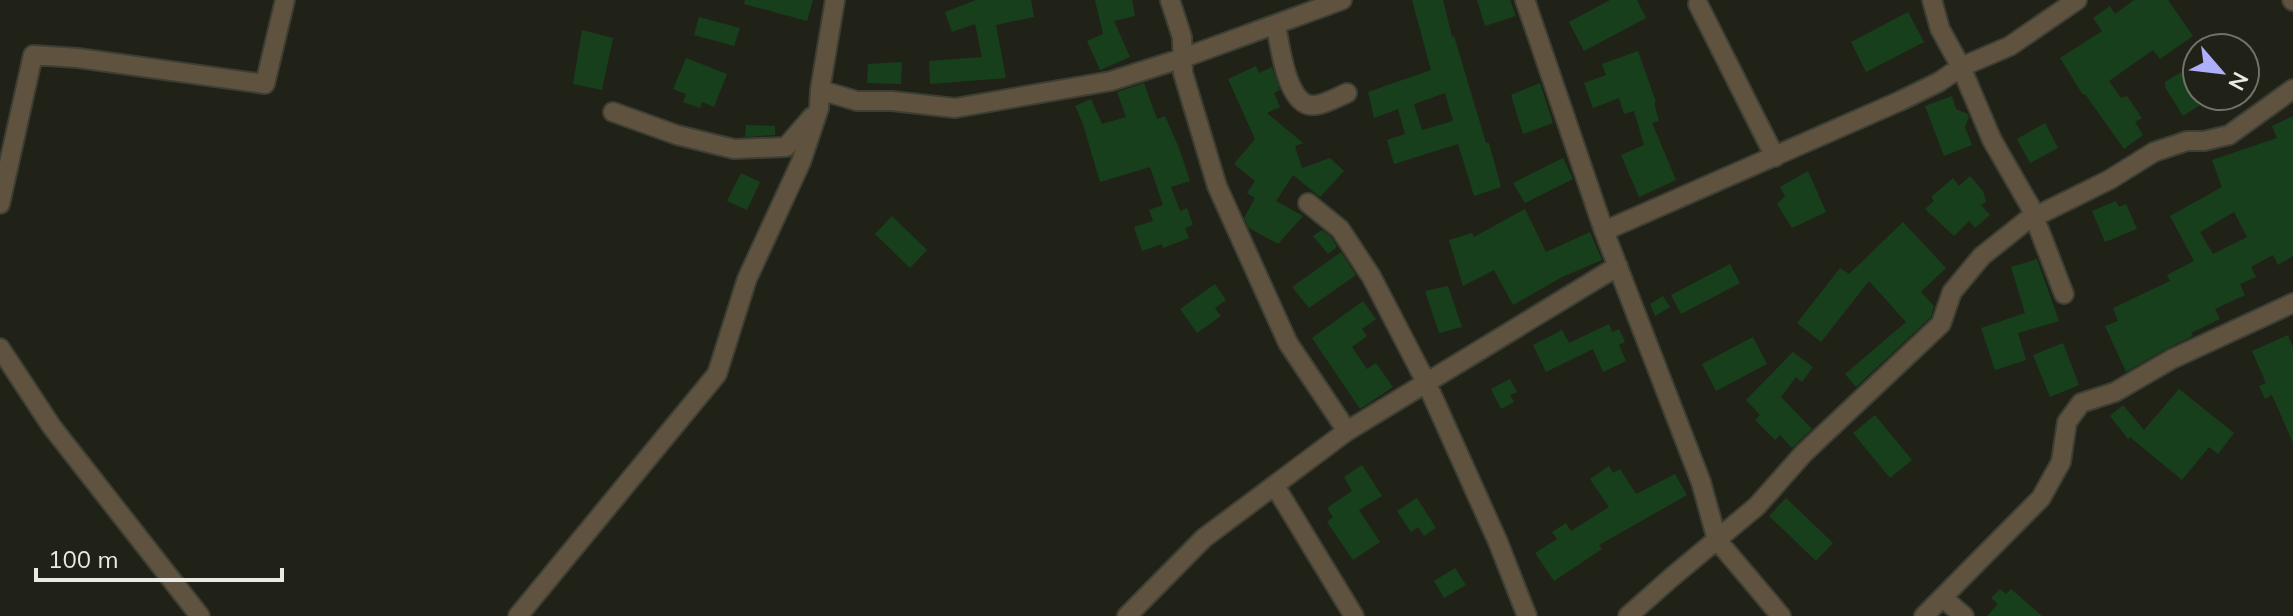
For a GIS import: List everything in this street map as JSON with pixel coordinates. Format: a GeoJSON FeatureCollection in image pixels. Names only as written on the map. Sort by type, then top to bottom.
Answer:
{"type":"FeatureCollection","features":[{"type":"Feature","properties":{"kind":"street"},"geometry":{"type":"LineString","coordinates":[[0,204],[33,55],[78,58],[265,84],[285,0]]}},
{"type":"Feature","properties":{"kind":"street"},"geometry":{"type":"LineString","coordinates":[[529,612],[717,374],[747,279],[801,162],[819,99],[835,0]]}},
{"type":"Feature","properties":{"kind":"street"},"geometry":{"type":"LineString","coordinates":[[1170,0],[1182,37],[1183,73],[1217,186],[1288,343],[1347,431]]}},
{"type":"Feature","properties":{"kind":"street"},"geometry":{"type":"LineString","coordinates":[[819,99],[892,101],[955,108],[1111,81],[1342,0]]}},
{"type":"Feature","properties":{"kind":"street"},"geometry":{"type":"LineString","coordinates":[[1525,0],[1604,231],[1701,482],[1717,540],[1781,616]]}},
{"type":"Feature","properties":{"kind":"street"},"geometry":{"type":"LineString","coordinates":[[1932,0],[1940,29],[1961,67],[1992,140],[2030,206],[2064,294]]}},
{"type":"Feature","properties":{"kind":"street"},"geometry":{"type":"LineString","coordinates":[[1604,231],[1900,101],[1961,67],[2010,46],[2077,0]]}},
{"type":"Feature","properties":{"kind":"street"},"geometry":{"type":"LineString","coordinates":[[1698,4],[1775,157]]}},
{"type":"Feature","properties":{"kind":"street"},"geometry":{"type":"LineString","coordinates":[[1276,25],[1287,74],[1295,96],[1303,104],[1316,105],[1347,93]]}},
{"type":"Feature","properties":{"kind":"street"},"geometry":{"type":"LineString","coordinates":[[1628,616],[1757,506],[1815,442],[1941,324],[1952,292],[1982,256],[2033,217],[2109,180],[2154,152],[2187,141],[2204,141],[2229,135],[2293,89]]}},
{"type":"Feature","properties":{"kind":"street"},"geometry":{"type":"LineString","coordinates":[[613,112],[677,135],[734,149],[786,147],[819,99]]}},
{"type":"Feature","properties":{"kind":"street"},"geometry":{"type":"LineString","coordinates":[[1308,203],[1340,229],[1371,276],[1427,384],[1498,542],[1527,616]]}},
{"type":"Feature","properties":{"kind":"street"},"geometry":{"type":"LineString","coordinates":[[1127,616],[1204,538],[1347,431],[1618,266]]}},
{"type":"Feature","properties":{"kind":"street"},"geometry":{"type":"LineString","coordinates":[[1924,616],[2041,498],[2061,462],[2067,422],[2081,403],[2115,392],[2172,359],[2293,303]]}},
{"type":"Feature","properties":{"kind":"street"},"geometry":{"type":"LineString","coordinates":[[0,348],[52,427],[200,616]]}},
{"type":"Feature","properties":{"kind":"street"},"geometry":{"type":"LineString","coordinates":[[1275,486],[1354,616]]}},
{"type":"Feature","properties":{"kind":"street"},"geometry":{"type":"LineString","coordinates":[[1943,598],[1964,616]]}},
{"type":"Feature","properties":{"kind":"building"},"geometry":{"type":"Polygon","coordinates":[[[745,0],[813,0],[807,21],[744,4],[745,0]]]}},
{"type":"Feature","properties":{"kind":"building"},"geometry":{"type":"Polygon","coordinates":[[[976,0],[1031,0],[1034,17],[996,25],[1006,78],[930,84],[929,61],[982,57],[975,24],[952,32],[945,12],[976,0]]]}},
{"type":"Feature","properties":{"kind":"building"},"geometry":{"type":"Polygon","coordinates":[[[1095,0],[1132,0],[1135,16],[1114,21],[1130,57],[1100,70],[1087,41],[1103,34],[1095,0]]]}},
{"type":"Feature","properties":{"kind":"building"},"geometry":{"type":"Polygon","coordinates":[[[1412,0],[1443,0],[1501,187],[1474,196],[1458,144],[1394,164],[1387,140],[1405,134],[1398,109],[1374,118],[1368,92],[1431,70],[1412,0]],[[1445,93],[1414,104],[1422,130],[1453,121],[1445,93]]]}},
{"type":"Feature","properties":{"kind":"building"},"geometry":{"type":"Polygon","coordinates":[[[1477,0],[1510,0],[1516,16],[1485,26],[1477,0]]]}},
{"type":"Feature","properties":{"kind":"building"},"geometry":{"type":"Polygon","coordinates":[[[1610,0],[1637,0],[1646,18],[1584,51],[1569,22],[1610,0]]]}},
{"type":"Feature","properties":{"kind":"building"},"geometry":{"type":"Polygon","coordinates":[[[2134,0],[2168,0],[2190,32],[2181,32],[2181,44],[2160,59],[2153,50],[2109,81],[2121,98],[2127,96],[2142,118],[2135,122],[2143,135],[2124,149],[2083,95],[2060,58],[2102,31],[2093,18],[2110,6],[2115,14],[2134,0]]]}},
{"type":"Feature","properties":{"kind":"building"},"geometry":{"type":"Polygon","coordinates":[[[1908,12],[1924,42],[1866,72],[1851,42],[1908,12]]]}},
{"type":"Feature","properties":{"kind":"building"},"geometry":{"type":"Polygon","coordinates":[[[699,17],[740,28],[734,46],[694,35],[699,17]]]}},
{"type":"Feature","properties":{"kind":"building"},"geometry":{"type":"Polygon","coordinates":[[[582,30],[613,38],[602,90],[573,84],[582,30]]]}},
{"type":"Feature","properties":{"kind":"building"},"geometry":{"type":"Polygon","coordinates":[[[1638,51],[1656,102],[1659,121],[1652,123],[1676,180],[1639,197],[1621,155],[1644,145],[1634,111],[1624,114],[1619,98],[1593,108],[1584,83],[1606,75],[1602,64],[1638,51]]]}},
{"type":"Feature","properties":{"kind":"building"},"geometry":{"type":"Polygon","coordinates":[[[686,58],[727,74],[714,107],[702,102],[700,108],[683,102],[686,94],[673,89],[686,58]]]}},
{"type":"Feature","properties":{"kind":"building"},"geometry":{"type":"Polygon","coordinates":[[[902,62],[901,84],[867,83],[868,64],[902,62]]]}},
{"type":"Feature","properties":{"kind":"building"},"geometry":{"type":"Polygon","coordinates":[[[1256,66],[1259,73],[1272,67],[1280,90],[1274,93],[1280,107],[1267,113],[1303,143],[1295,146],[1302,168],[1330,158],[1344,171],[1320,197],[1293,175],[1276,201],[1303,216],[1278,244],[1249,228],[1244,218],[1255,198],[1247,193],[1255,181],[1234,164],[1255,139],[1228,79],[1256,66]]]}},
{"type":"Feature","properties":{"kind":"building"},"geometry":{"type":"Polygon","coordinates":[[[2181,72],[2181,112],[2189,112],[2183,116],[2165,82],[2181,72]]]}},
{"type":"Feature","properties":{"kind":"building"},"geometry":{"type":"Polygon","coordinates":[[[1144,83],[1157,119],[1165,116],[1179,148],[1190,181],[1171,187],[1180,211],[1187,208],[1193,225],[1185,228],[1189,238],[1163,248],[1162,244],[1142,251],[1134,227],[1153,221],[1149,210],[1163,205],[1150,167],[1100,182],[1075,106],[1091,99],[1102,124],[1126,117],[1117,92],[1144,83]]]}},
{"type":"Feature","properties":{"kind":"building"},"geometry":{"type":"Polygon","coordinates":[[[1540,83],[1553,123],[1523,134],[1511,95],[1540,83]]]}},
{"type":"Feature","properties":{"kind":"building"},"geometry":{"type":"Polygon","coordinates":[[[1952,96],[1956,109],[1968,114],[1965,127],[1972,145],[1944,156],[1925,106],[1952,96]]]}},
{"type":"Feature","properties":{"kind":"building"},"geometry":{"type":"Polygon","coordinates":[[[2293,116],[2293,256],[2278,265],[2273,255],[2251,267],[2256,277],[2240,284],[2245,295],[2215,309],[2220,319],[2126,372],[2105,326],[2118,321],[2113,308],[2170,281],[2167,275],[2194,261],[2170,216],[2222,187],[2212,160],[2277,138],[2272,126],[2293,116]],[[2234,212],[2200,232],[2213,254],[2247,237],[2234,212]]]}},
{"type":"Feature","properties":{"kind":"building"},"geometry":{"type":"Polygon","coordinates":[[[2045,123],[2058,148],[2030,163],[2017,139],[2045,123]]]}},
{"type":"Feature","properties":{"kind":"building"},"geometry":{"type":"Polygon","coordinates":[[[746,125],[775,126],[775,135],[745,137],[746,125]]]}},
{"type":"Feature","properties":{"kind":"building"},"geometry":{"type":"Polygon","coordinates":[[[1563,158],[1573,179],[1525,203],[1513,183],[1563,158]]]}},
{"type":"Feature","properties":{"kind":"building"},"geometry":{"type":"Polygon","coordinates":[[[1808,171],[1826,212],[1792,228],[1777,204],[1785,196],[1780,187],[1808,171]]]}},
{"type":"Feature","properties":{"kind":"building"},"geometry":{"type":"Polygon","coordinates":[[[741,173],[760,182],[747,210],[727,201],[741,173]]]}},
{"type":"Feature","properties":{"kind":"building"},"geometry":{"type":"Polygon","coordinates":[[[1970,176],[1983,191],[1986,202],[1981,205],[1990,215],[1975,228],[1969,221],[1954,236],[1925,209],[1934,201],[1931,197],[1953,178],[1959,186],[1970,176]]]}},
{"type":"Feature","properties":{"kind":"building"},"geometry":{"type":"Polygon","coordinates":[[[2116,201],[2119,207],[2126,204],[2137,229],[2105,242],[2092,211],[2116,201]]]}},
{"type":"Feature","properties":{"kind":"building"},"geometry":{"type":"Polygon","coordinates":[[[1525,209],[1546,252],[1590,232],[1602,260],[1562,277],[1513,305],[1494,270],[1463,286],[1449,240],[1472,233],[1474,237],[1525,209]]]}},
{"type":"Feature","properties":{"kind":"building"},"geometry":{"type":"Polygon","coordinates":[[[892,216],[927,250],[910,268],[875,234],[892,216]]]}},
{"type":"Feature","properties":{"kind":"building"},"geometry":{"type":"Polygon","coordinates":[[[1903,222],[1946,268],[1921,292],[1934,306],[1931,317],[1856,387],[1845,374],[1906,322],[1869,281],[1821,342],[1797,323],[1840,268],[1849,274],[1903,222]]]}},
{"type":"Feature","properties":{"kind":"building"},"geometry":{"type":"Polygon","coordinates":[[[1322,230],[1337,247],[1328,254],[1313,236],[1322,230]]]}},
{"type":"Feature","properties":{"kind":"building"},"geometry":{"type":"Polygon","coordinates":[[[1341,252],[1356,275],[1309,308],[1292,287],[1341,252]]]}},
{"type":"Feature","properties":{"kind":"building"},"geometry":{"type":"Polygon","coordinates":[[[2037,259],[2059,321],[2018,333],[2026,360],[1995,370],[1981,328],[2025,313],[2011,267],[2037,259]]]}},
{"type":"Feature","properties":{"kind":"building"},"geometry":{"type":"Polygon","coordinates":[[[1730,264],[1740,283],[1681,314],[1671,295],[1730,264]]]}},
{"type":"Feature","properties":{"kind":"building"},"geometry":{"type":"Polygon","coordinates":[[[1215,284],[1226,300],[1215,308],[1221,316],[1197,333],[1180,309],[1215,284]]]}},
{"type":"Feature","properties":{"kind":"building"},"geometry":{"type":"Polygon","coordinates":[[[1448,286],[1462,327],[1439,333],[1425,291],[1448,286]]]}},
{"type":"Feature","properties":{"kind":"building"},"geometry":{"type":"Polygon","coordinates":[[[1663,296],[1670,307],[1655,316],[1650,304],[1663,296]]]}},
{"type":"Feature","properties":{"kind":"building"},"geometry":{"type":"Polygon","coordinates":[[[1363,301],[1376,319],[1362,329],[1367,336],[1352,347],[1367,369],[1376,363],[1393,387],[1360,409],[1312,338],[1363,301]]]}},
{"type":"Feature","properties":{"kind":"building"},"geometry":{"type":"Polygon","coordinates":[[[1609,324],[1612,332],[1619,329],[1625,342],[1619,345],[1626,361],[1603,372],[1593,349],[1546,372],[1533,345],[1562,330],[1569,343],[1609,324]]]}},
{"type":"Feature","properties":{"kind":"building"},"geometry":{"type":"Polygon","coordinates":[[[2288,335],[2293,347],[2293,443],[2272,395],[2265,399],[2259,386],[2266,383],[2252,351],[2288,335]]]}},
{"type":"Feature","properties":{"kind":"building"},"geometry":{"type":"Polygon","coordinates":[[[1753,337],[1767,364],[1716,391],[1702,364],[1753,337]]]}},
{"type":"Feature","properties":{"kind":"building"},"geometry":{"type":"Polygon","coordinates":[[[2063,343],[2079,385],[2050,397],[2033,355],[2063,343]]]}},
{"type":"Feature","properties":{"kind":"building"},"geometry":{"type":"Polygon","coordinates":[[[1793,352],[1813,367],[1802,382],[1796,377],[1781,397],[1812,429],[1792,448],[1780,435],[1775,440],[1755,420],[1760,415],[1746,400],[1793,352]]]}},
{"type":"Feature","properties":{"kind":"building"},"geometry":{"type":"Polygon","coordinates":[[[1510,379],[1517,392],[1510,395],[1514,402],[1501,409],[1491,389],[1510,379]]]}},
{"type":"Feature","properties":{"kind":"building"},"geometry":{"type":"Polygon","coordinates":[[[2179,389],[2234,433],[2218,454],[2209,447],[2182,480],[2130,437],[2128,439],[2110,416],[2123,405],[2144,430],[2179,389]]]}},
{"type":"Feature","properties":{"kind":"building"},"geometry":{"type":"Polygon","coordinates":[[[1875,415],[1912,460],[1890,478],[1853,433],[1875,415]]]}},
{"type":"Feature","properties":{"kind":"building"},"geometry":{"type":"Polygon","coordinates":[[[1362,465],[1382,496],[1359,510],[1380,542],[1353,560],[1327,522],[1333,517],[1327,508],[1352,491],[1344,477],[1362,465]]]}},
{"type":"Feature","properties":{"kind":"building"},"geometry":{"type":"Polygon","coordinates":[[[1609,466],[1613,473],[1620,469],[1636,494],[1675,474],[1687,495],[1599,545],[1602,549],[1554,581],[1535,553],[1557,539],[1552,532],[1566,523],[1571,531],[1609,507],[1590,479],[1609,466]]]}},
{"type":"Feature","properties":{"kind":"building"},"geometry":{"type":"Polygon","coordinates":[[[1417,498],[1436,528],[1424,536],[1418,527],[1411,532],[1397,511],[1417,498]]]}},
{"type":"Feature","properties":{"kind":"building"},"geometry":{"type":"Polygon","coordinates":[[[1786,498],[1833,543],[1816,561],[1769,516],[1786,498]]]}},
{"type":"Feature","properties":{"kind":"building"},"geometry":{"type":"Polygon","coordinates":[[[1455,568],[1466,585],[1444,598],[1434,581],[1455,568]]]}},
{"type":"Feature","properties":{"kind":"building"},"geometry":{"type":"Polygon","coordinates":[[[2000,589],[2006,594],[2011,589],[2042,616],[1987,616],[1998,604],[1991,598],[2000,589]]]}}]}
